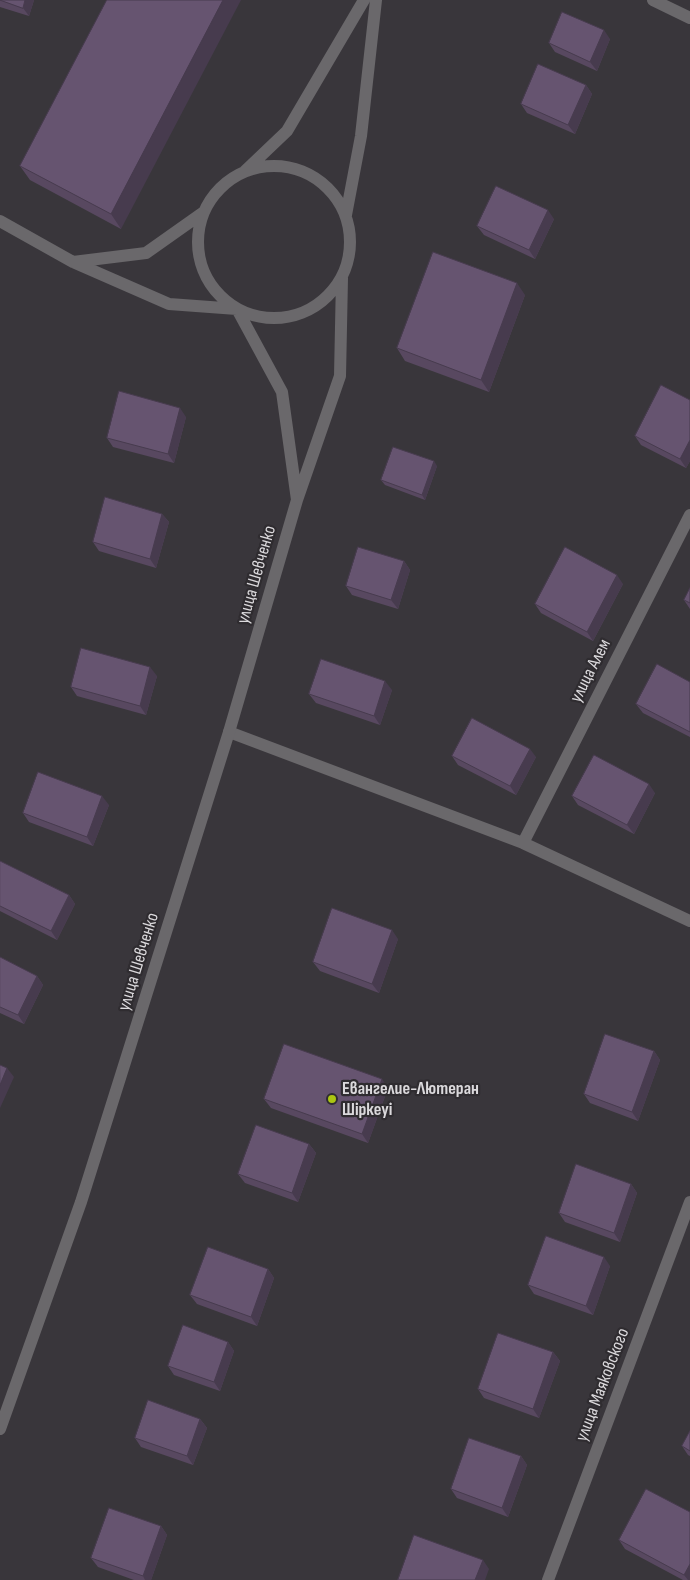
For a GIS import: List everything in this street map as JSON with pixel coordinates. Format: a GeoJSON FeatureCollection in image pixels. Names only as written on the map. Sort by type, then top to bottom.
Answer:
{"type":"FeatureCollection","features":[{"type":"Feature","properties":{"kind":"street"},"geometry":{"type":"LineString","coordinates":[[243,172],[267,166],[292,168],[315,178],[333,194],[346,215],[351,247],[348,263],[342,278],[328,297],[308,312],[285,318],[260,318],[237,309],[219,296],[206,277],[199,256],[198,233],[204,212],[211,199],[231,179],[243,172],[287,131],[364,0]]}},
{"type":"Feature","properties":{"kind":"street"},"geometry":{"type":"LineString","coordinates":[[346,215],[361,136],[376,0]]}},
{"type":"Feature","properties":{"kind":"street"},"geometry":{"type":"LineString","coordinates":[[653,0],[690,18]]}},
{"type":"Feature","properties":{"kind":"street"},"geometry":{"type":"LineString","coordinates":[[73,262],[146,253],[204,212]]}},
{"type":"Feature","properties":{"kind":"street"},"geometry":{"type":"LineString","coordinates":[[0,221],[73,262],[169,304],[237,309]]}},
{"type":"Feature","properties":{"kind":"street","name":"улица Шевченко"},"geometry":{"type":"LineString","coordinates":[[0,1429],[82,1202],[229,732],[297,500],[340,376],[342,278]]}},
{"type":"Feature","properties":{"kind":"street"},"geometry":{"type":"LineString","coordinates":[[237,309],[282,392],[297,500]]}},
{"type":"Feature","properties":{"kind":"street","name":"улица Алем"},"geometry":{"type":"LineString","coordinates":[[523,843],[690,515]]}},
{"type":"Feature","properties":{"kind":"street"},"geometry":{"type":"LineString","coordinates":[[229,732],[523,843],[690,921]]}},
{"type":"Feature","properties":{"kind":"street","name":"улица Маяковского"},"geometry":{"type":"LineString","coordinates":[[548,1580],[690,1202]]}},
{"type":"Feature","properties":{"kind":"building"},"geometry":{"type":"Polygon","coordinates":[[[0,0],[25,0],[23,8],[0,0]]]}},
{"type":"Feature","properties":{"kind":"building"},"geometry":{"type":"Polygon","coordinates":[[[107,0],[223,0],[111,214],[20,166],[107,0]]]}},
{"type":"Feature","properties":{"kind":"building"},"geometry":{"type":"Polygon","coordinates":[[[562,12],[604,30],[590,62],[549,43],[562,12]]]}},
{"type":"Feature","properties":{"kind":"building"},"geometry":{"type":"Polygon","coordinates":[[[538,64],[586,85],[568,125],[521,104],[538,64]]]}},
{"type":"Feature","properties":{"kind":"building"},"geometry":{"type":"Polygon","coordinates":[[[496,186],[548,210],[529,250],[477,226],[496,186]]]}},
{"type":"Feature","properties":{"kind":"building"},"geometry":{"type":"Polygon","coordinates":[[[433,252],[517,283],[481,380],[397,348],[433,252]]]}},
{"type":"Feature","properties":{"kind":"building"},"geometry":{"type":"Polygon","coordinates":[[[661,385],[690,400],[690,440],[680,459],[635,436],[661,385]]]}},
{"type":"Feature","properties":{"kind":"building"},"geometry":{"type":"Polygon","coordinates":[[[119,391],[180,408],[168,454],[107,438],[119,391]]]}},
{"type":"Feature","properties":{"kind":"building"},"geometry":{"type":"Polygon","coordinates":[[[393,447],[434,461],[422,495],[381,480],[393,447]]]}},
{"type":"Feature","properties":{"kind":"building"},"geometry":{"type":"Polygon","coordinates":[[[105,497],[162,514],[150,559],[93,542],[105,497]]]}},
{"type":"Feature","properties":{"kind":"building"},"geometry":{"type":"Polygon","coordinates":[[[358,547],[404,561],[391,600],[346,586],[358,547]]]}},
{"type":"Feature","properties":{"kind":"building"},"geometry":{"type":"Polygon","coordinates":[[[565,547],[617,575],[587,632],[535,604],[565,547]]]}},
{"type":"Feature","properties":{"kind":"building"},"geometry":{"type":"Polygon","coordinates":[[[690,588],[690,603],[684,600],[690,588]]]}},
{"type":"Feature","properties":{"kind":"building"},"geometry":{"type":"Polygon","coordinates":[[[81,648],[150,667],[140,706],[71,687],[81,648]]]}},
{"type":"Feature","properties":{"kind":"building"},"geometry":{"type":"Polygon","coordinates":[[[321,659],[385,681],[374,716],[309,694],[321,659]]]}},
{"type":"Feature","properties":{"kind":"building"},"geometry":{"type":"Polygon","coordinates":[[[657,664],[690,682],[690,732],[636,704],[657,664]]]}},
{"type":"Feature","properties":{"kind":"building"},"geometry":{"type":"Polygon","coordinates":[[[472,718],[530,749],[510,786],[452,756],[472,718]]]}},
{"type":"Feature","properties":{"kind":"building"},"geometry":{"type":"Polygon","coordinates":[[[594,755],[649,784],[627,825],[572,796],[594,755]]]}},
{"type":"Feature","properties":{"kind":"building"},"geometry":{"type":"Polygon","coordinates":[[[38,772],[102,796],[87,837],[23,813],[38,772]]]}},
{"type":"Feature","properties":{"kind":"building"},"geometry":{"type":"Polygon","coordinates":[[[0,861],[69,895],[51,931],[0,906],[0,861]]]}},
{"type":"Feature","properties":{"kind":"building"},"geometry":{"type":"Polygon","coordinates":[[[332,908],[392,930],[372,984],[313,962],[332,908]]]}},
{"type":"Feature","properties":{"kind":"building"},"geometry":{"type":"Polygon","coordinates":[[[0,957],[37,976],[18,1015],[0,1007],[0,957]]]}},
{"type":"Feature","properties":{"kind":"building"},"geometry":{"type":"Polygon","coordinates":[[[605,1034],[654,1051],[632,1112],[584,1094],[605,1034]]]}},
{"type":"Feature","properties":{"kind":"building"},"geometry":{"type":"Polygon","coordinates":[[[284,1044],[382,1079],[362,1134],[264,1099],[284,1044]]]}},
{"type":"Feature","properties":{"kind":"building"},"geometry":{"type":"Polygon","coordinates":[[[0,1065],[7,1068],[0,1085],[0,1065]]]}},
{"type":"Feature","properties":{"kind":"building"},"geometry":{"type":"Polygon","coordinates":[[[256,1125],[309,1144],[292,1193],[238,1174],[256,1125]]]}},
{"type":"Feature","properties":{"kind":"building"},"geometry":{"type":"Polygon","coordinates":[[[576,1164],[631,1184],[614,1233],[559,1213],[576,1164]]]}},
{"type":"Feature","properties":{"kind":"building"},"geometry":{"type":"Polygon","coordinates":[[[546,1236],[604,1257],[586,1306],[528,1285],[546,1236]]]}},
{"type":"Feature","properties":{"kind":"building"},"geometry":{"type":"Polygon","coordinates":[[[208,1247],[268,1269],[251,1317],[190,1295],[208,1247]]]}},
{"type":"Feature","properties":{"kind":"building"},"geometry":{"type":"Polygon","coordinates":[[[183,1325],[228,1342],[214,1382],[168,1366],[183,1325]]]}},
{"type":"Feature","properties":{"kind":"building"},"geometry":{"type":"Polygon","coordinates":[[[498,1333],[553,1352],[533,1409],[478,1389],[498,1333]]]}},
{"type":"Feature","properties":{"kind":"building"},"geometry":{"type":"Polygon","coordinates":[[[148,1400],[200,1419],[187,1456],[135,1438],[148,1400]]]}},
{"type":"Feature","properties":{"kind":"building"},"geometry":{"type":"Polygon","coordinates":[[[690,1431],[690,1451],[682,1446],[690,1431]]]}},
{"type":"Feature","properties":{"kind":"building"},"geometry":{"type":"Polygon","coordinates":[[[469,1438],[521,1456],[502,1508],[451,1489],[469,1438]]]}},
{"type":"Feature","properties":{"kind":"building"},"geometry":{"type":"Polygon","coordinates":[[[646,1489],[690,1512],[690,1564],[684,1575],[619,1540],[646,1489]]]}},
{"type":"Feature","properties":{"kind":"building"},"geometry":{"type":"Polygon","coordinates":[[[109,1508],[161,1526],[143,1576],[91,1558],[109,1508]]]}},
{"type":"Feature","properties":{"kind":"building"},"geometry":{"type":"Polygon","coordinates":[[[414,1535],[483,1560],[475,1580],[398,1580],[414,1535]]]}},
{"type":"Feature","properties":{"kind":"place","name":"Евангелие-Лютеран Шіркеуі"},"geometry":{"type":"Point","coordinates":[332,1099]}}]}
